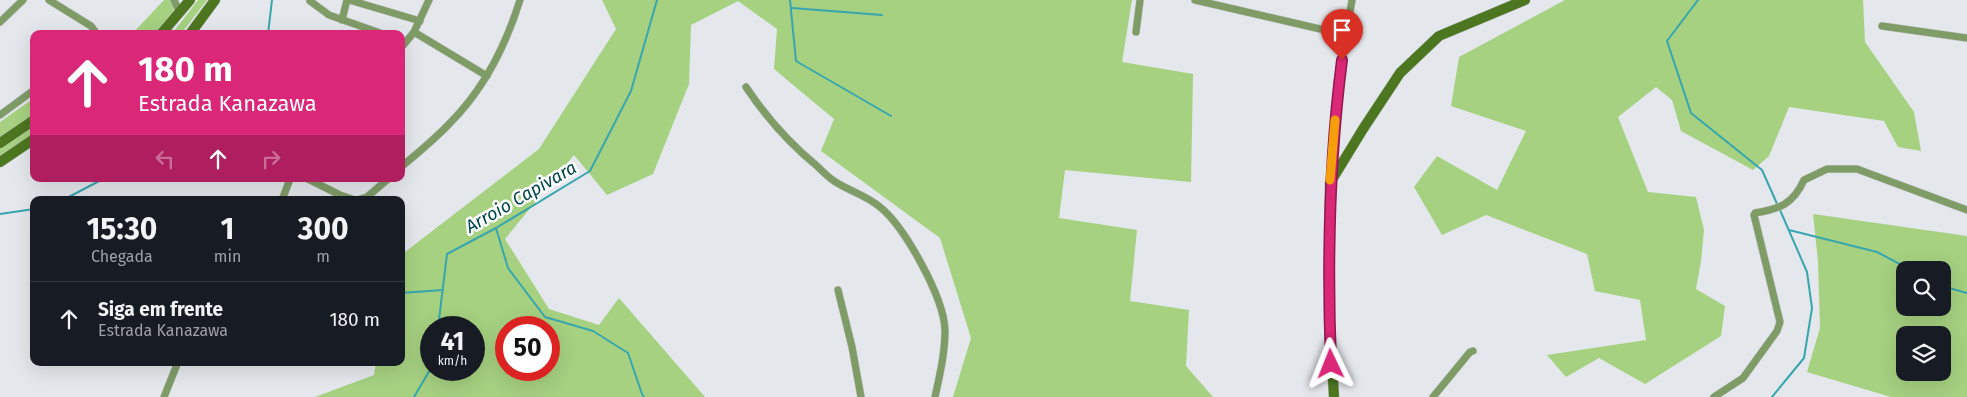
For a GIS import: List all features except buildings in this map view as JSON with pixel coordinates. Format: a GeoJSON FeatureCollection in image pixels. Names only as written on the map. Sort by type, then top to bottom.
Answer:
{"type":"FeatureCollection","features":[{"type":"Feature","properties":{"kind":"main road"},"geometry":{"type":"LineString","coordinates":[[167,30],[190,0]]}},
{"type":"Feature","properties":{"kind":"main road"},"geometry":{"type":"LineString","coordinates":[[193,30],[216,0]]}},
{"type":"Feature","properties":{"kind":"main road"},"geometry":{"type":"LineString","coordinates":[[1334,397],[1329,309],[1330,183],[1400,73],[1438,36],[1524,0]]}},
{"type":"Feature","properties":{"kind":"main road"},"geometry":{"type":"LineString","coordinates":[[0,142],[30,123]]}},
{"type":"Feature","properties":{"kind":"main road"},"geometry":{"type":"LineString","coordinates":[[0,162],[30,141]]}},
{"type":"Feature","properties":{"kind":"street"},"geometry":{"type":"LineString","coordinates":[[0,22],[23,0]]}},
{"type":"Feature","properties":{"kind":"street"},"geometry":{"type":"LineString","coordinates":[[49,0],[91,26],[94,30]]}},
{"type":"Feature","properties":{"kind":"street"},"geometry":{"type":"LineString","coordinates":[[174,0],[180,13]]}},
{"type":"Feature","properties":{"kind":"street"},"geometry":{"type":"LineString","coordinates":[[301,0],[312,0],[329,15],[371,30]]}},
{"type":"Feature","properties":{"kind":"street"},"geometry":{"type":"LineString","coordinates":[[342,20],[348,0],[420,21]]}},
{"type":"Feature","properties":{"kind":"street"},"geometry":{"type":"LineString","coordinates":[[405,41],[414,32],[429,0]]}},
{"type":"Feature","properties":{"kind":"street"},"geometry":{"type":"LineString","coordinates":[[405,163],[450,123],[472,98],[487,76],[505,40],[520,0]]}},
{"type":"Feature","properties":{"kind":"street"},"geometry":{"type":"LineString","coordinates":[[1136,32],[1140,0]]}},
{"type":"Feature","properties":{"kind":"street"},"geometry":{"type":"LineString","coordinates":[[1195,0],[1346,35]]}},
{"type":"Feature","properties":{"kind":"street"},"geometry":{"type":"LineString","coordinates":[[1330,183],[1335,115],[1352,0]]}},
{"type":"Feature","properties":{"kind":"street"},"geometry":{"type":"LineString","coordinates":[[1882,26],[1967,38]]}},
{"type":"Feature","properties":{"kind":"street"},"geometry":{"type":"LineString","coordinates":[[414,32],[487,76]]}},
{"type":"Feature","properties":{"kind":"street"},"geometry":{"type":"LineString","coordinates":[[746,87],[763,113],[801,153],[834,181],[861,194],[881,207],[902,231],[936,296],[945,328],[943,363],[935,397]]}},
{"type":"Feature","properties":{"kind":"street"},"geometry":{"type":"LineString","coordinates":[[0,115],[30,93]]}},
{"type":"Feature","properties":{"kind":"street"},"geometry":{"type":"LineString","coordinates":[[1714,397],[1743,378],[1777,331],[1780,322],[1754,215],[1756,213],[1782,208],[1798,193],[1804,180],[1827,169],[1856,169],[1967,210]]}},
{"type":"Feature","properties":{"kind":"street"},"geometry":{"type":"LineString","coordinates":[[284,196],[289,182]]}},
{"type":"Feature","properties":{"kind":"street"},"geometry":{"type":"LineString","coordinates":[[314,182],[346,196]]}},
{"type":"Feature","properties":{"kind":"street"},"geometry":{"type":"LineString","coordinates":[[368,196],[384,182]]}},
{"type":"Feature","properties":{"kind":"street"},"geometry":{"type":"LineString","coordinates":[[838,290],[852,347],[860,397]]}},
{"type":"Feature","properties":{"kind":"street"},"geometry":{"type":"LineString","coordinates":[[1433,397],[1470,352],[1473,351]]}},
{"type":"Feature","properties":{"kind":"street"},"geometry":{"type":"LineString","coordinates":[[164,397],[176,366]]}},
{"type":"Feature","properties":{"kind":"green space"},"geometry":{"type":"Polygon","coordinates":[[[164,0],[170,0],[174,6],[172,17],[159,30],[136,30],[164,0]]]}},
{"type":"Feature","properties":{"kind":"green space"},"geometry":{"type":"Polygon","coordinates":[[[198,0],[207,0],[184,30],[175,30],[198,0]]]}},
{"type":"Feature","properties":{"kind":"green space"},"geometry":{"type":"Polygon","coordinates":[[[602,0],[1132,0],[1122,62],[1193,74],[1191,182],[1065,170],[1059,218],[1137,230],[1130,301],[1189,310],[1186,366],[1213,397],[953,397],[971,338],[940,238],[821,151],[834,119],[774,69],[777,29],[738,1],[691,25],[689,84],[653,174],[607,195],[574,155],[505,239],[549,309],[599,325],[619,298],[705,397],[315,397],[374,375],[376,366],[405,366],[405,252],[539,149],[616,29],[602,0]]]}},
{"type":"Feature","properties":{"kind":"green space"},"geometry":{"type":"Polygon","coordinates":[[[1565,0],[1863,0],[1865,42],[1914,112],[1921,151],[1898,147],[1884,121],[1789,107],[1769,156],[1753,170],[1681,131],[1672,100],[1656,87],[1618,117],[1648,192],[1696,197],[1704,230],[1696,289],[1725,306],[1721,336],[1645,384],[1599,358],[1566,377],[1547,355],[1646,340],[1640,300],[1595,291],[1587,254],[1486,215],[1442,235],[1414,187],[1437,156],[1497,190],[1526,131],[1451,106],[1459,57],[1565,0]]]}},
{"type":"Feature","properties":{"kind":"green space"},"geometry":{"type":"Polygon","coordinates":[[[30,101],[30,118],[0,138],[0,122],[30,101]]]}},
{"type":"Feature","properties":{"kind":"green space"},"geometry":{"type":"Polygon","coordinates":[[[30,126],[30,137],[0,158],[0,146],[30,126]]]}},
{"type":"Feature","properties":{"kind":"green space"},"geometry":{"type":"Polygon","coordinates":[[[1813,214],[1967,236],[1967,397],[1891,397],[1807,372],[1820,328],[1818,261],[1813,214]]]}},
{"type":"Feature","properties":{"kind":"waterway"},"geometry":{"type":"LineString","coordinates":[[268,30],[272,0]]}},
{"type":"Feature","properties":{"kind":"waterway","name":"Arroio Capivara"},"geometry":{"type":"LineString","coordinates":[[439,316],[447,254],[496,228],[590,171],[631,91],[657,0]]}},
{"type":"Feature","properties":{"kind":"waterway"},"geometry":{"type":"LineString","coordinates":[[790,0],[796,61],[891,116]]}},
{"type":"Feature","properties":{"kind":"waterway"},"geometry":{"type":"LineString","coordinates":[[1698,0],[1667,41],[1691,113],[1762,170],[1778,206]]}},
{"type":"Feature","properties":{"kind":"waterway"},"geometry":{"type":"LineString","coordinates":[[792,8],[882,15]]}},
{"type":"Feature","properties":{"kind":"waterway"},"geometry":{"type":"LineString","coordinates":[[71,196],[97,182]]}},
{"type":"Feature","properties":{"kind":"waterway"},"geometry":{"type":"LineString","coordinates":[[0,214],[30,210]]}},
{"type":"Feature","properties":{"kind":"waterway"},"geometry":{"type":"LineString","coordinates":[[1772,397],[1804,358],[1812,308],[1807,272],[1780,210]]}},
{"type":"Feature","properties":{"kind":"waterway"},"geometry":{"type":"LineString","coordinates":[[496,228],[508,268],[545,317],[593,331],[628,353],[644,397]]}},
{"type":"Feature","properties":{"kind":"waterway"},"geometry":{"type":"LineString","coordinates":[[1789,230],[1877,252],[1896,262]]}},
{"type":"Feature","properties":{"kind":"waterway"},"geometry":{"type":"LineString","coordinates":[[1951,289],[1967,293]]}},
{"type":"Feature","properties":{"kind":"waterway"},"geometry":{"type":"LineString","coordinates":[[405,293],[443,290]]}},
{"type":"Feature","properties":{"kind":"waterway","name":"Arroio Capivara"},"geometry":{"type":"LineString","coordinates":[[414,397],[423,381]]}},
{"type":"Feature","properties":{"kind":"slow traffic"},"geometry":{"type":"LineString","coordinates":[[1330,180],[1335,120]]}},
{"type":"Feature","properties":{"kind":"route"},"geometry":{"type":"LineString","coordinates":[[1331,364],[1329,309],[1330,183],[1335,115],[1342,60]]}}]}
